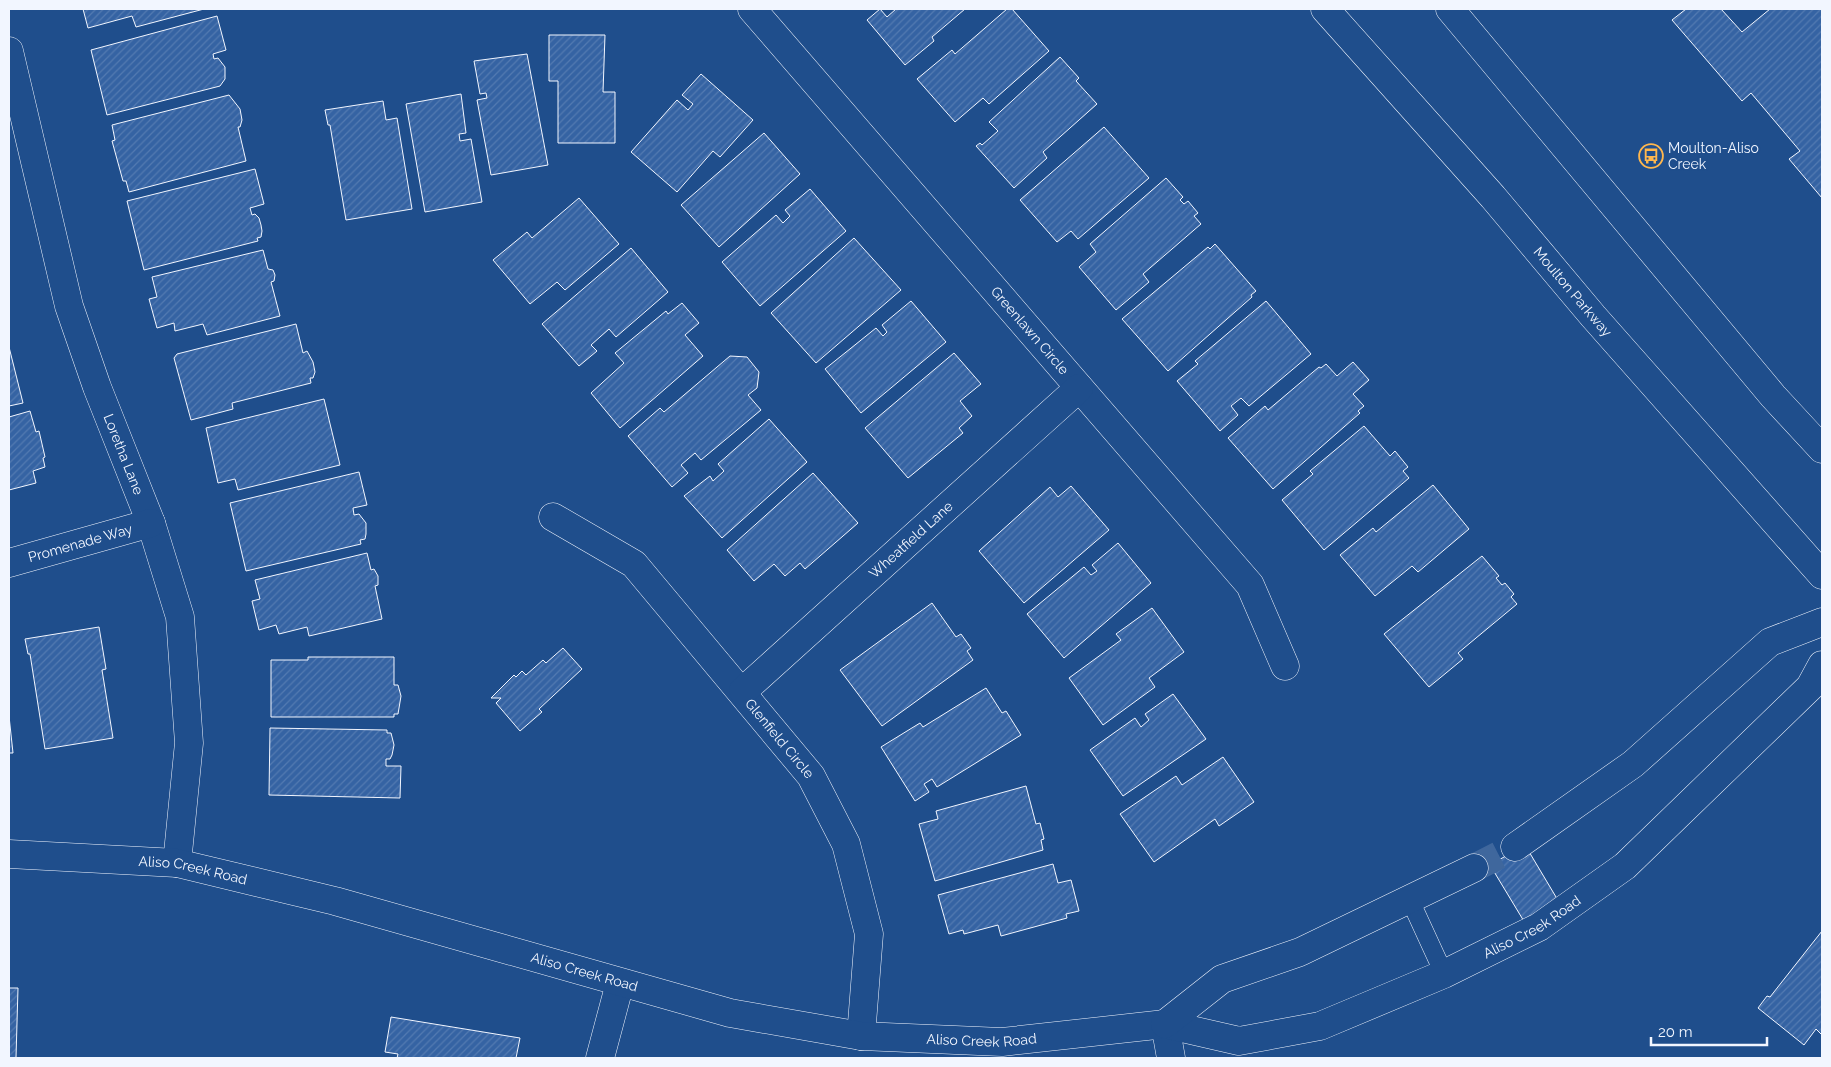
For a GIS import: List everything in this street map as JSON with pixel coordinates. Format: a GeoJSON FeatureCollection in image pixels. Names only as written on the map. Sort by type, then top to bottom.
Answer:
{"type":"FeatureCollection","features":[{"type":"Feature","properties":{"kind":"street","name":"Greenlawn Circle"},"geometry":{"type":"LineString","coordinates":[[752,9],[1250,585],[1285,666]]}},
{"type":"Feature","properties":{"kind":"street","name":"Moulton Parkway"},"geometry":{"type":"LineString","coordinates":[[1325,9],[1494,197],[1593,316],[1822,575]]}},
{"type":"Feature","properties":{"kind":"street"},"geometry":{"type":"LineString","coordinates":[[1450,9],[1760,381],[1822,449]]}},
{"type":"Feature","properties":{"kind":"street","name":"Loretha Lane"},"geometry":{"type":"LineString","coordinates":[[9,52],[69,306],[96,386],[151,523],[180,618],[189,743],[176,863]]}},
{"type":"Feature","properties":{"kind":"street","name":"Wheatfield Lane"},"geometry":{"type":"LineString","coordinates":[[743,691],[1079,388]]}},
{"type":"Feature","properties":{"kind":"street","name":"Glenfield Circle"},"geometry":{"type":"LineString","coordinates":[[553,517],[634,564],[743,691],[811,776],[846,844],[869,934],[861,1036]]}},
{"type":"Feature","properties":{"kind":"street","name":"Promenade Way"},"geometry":{"type":"LineString","coordinates":[[9,563],[151,523]]}},
{"type":"Feature","properties":{"kind":"street"},"geometry":{"type":"LineString","coordinates":[[1515,846],[1633,764],[1770,642],[1822,622]]}},
{"type":"Feature","properties":{"kind":"street","name":"Aliso Creek Road"},"geometry":{"type":"LineString","coordinates":[[9,854],[176,863],[335,901],[730,1013],[861,1036],[1002,1042],[1165,1024],[1239,1041],[1320,1026],[1444,974],[1539,927],[1624,866],[1810,687],[1822,665]]}},
{"type":"Feature","properties":{"kind":"street"},"geometry":{"type":"LineString","coordinates":[[1171,1058],[1165,1024],[1222,979],[1300,952],[1474,868]]}},
{"type":"Feature","properties":{"kind":"street"},"geometry":{"type":"LineString","coordinates":[[600,1058],[620,983]]}},
{"type":"Feature","properties":{"kind":"lane"},"geometry":{"type":"LineString","coordinates":[[1410,900],[1444,974]]}},
{"type":"Feature","properties":{"kind":"building"},"geometry":{"type":"Polygon","coordinates":[[[83,9],[204,9],[136,27],[132,16],[88,28],[83,9]]]}},
{"type":"Feature","properties":{"kind":"building"},"geometry":{"type":"Polygon","coordinates":[[[880,9],[887,17],[896,9],[965,9],[932,37],[934,41],[905,65],[867,20],[880,9]]]}},
{"type":"Feature","properties":{"kind":"building"},"geometry":{"type":"Polygon","coordinates":[[[1007,9],[1012,9],[1049,51],[989,104],[983,98],[955,122],[917,79],[952,50],[955,54],[1007,9]]]}},
{"type":"Feature","properties":{"kind":"building"},"geometry":{"type":"Polygon","coordinates":[[[1686,9],[1721,9],[1742,32],[1770,9],[1822,9],[1822,198],[1789,159],[1800,151],[1751,93],[1742,101],[1672,20],[1686,9]]]}},
{"type":"Feature","properties":{"kind":"building"},"geometry":{"type":"Polygon","coordinates":[[[217,16],[226,50],[213,54],[214,59],[218,58],[225,67],[225,79],[220,86],[107,115],[91,50],[217,16]]]}},
{"type":"Feature","properties":{"kind":"building"},"geometry":{"type":"Polygon","coordinates":[[[549,35],[605,35],[603,92],[615,92],[615,143],[558,143],[558,81],[549,81],[549,35]]]}},
{"type":"Feature","properties":{"kind":"building"},"geometry":{"type":"Polygon","coordinates":[[[527,54],[548,165],[491,175],[477,100],[487,98],[486,93],[480,94],[474,61],[527,54]]]}},
{"type":"Feature","properties":{"kind":"building"},"geometry":{"type":"Polygon","coordinates":[[[1060,57],[1079,78],[1076,81],[1097,104],[1043,152],[1047,158],[1014,188],[976,146],[980,143],[982,145],[998,131],[989,122],[1060,57]]]}},
{"type":"Feature","properties":{"kind":"building"},"geometry":{"type":"Polygon","coordinates":[[[701,74],[753,120],[720,157],[713,151],[677,192],[631,152],[677,100],[688,110],[693,104],[682,95],[701,74]]]}},
{"type":"Feature","properties":{"kind":"building"},"geometry":{"type":"Polygon","coordinates":[[[461,94],[466,133],[459,134],[460,141],[471,139],[482,202],[425,212],[406,104],[461,94]]]}},
{"type":"Feature","properties":{"kind":"building"},"geometry":{"type":"Polygon","coordinates":[[[229,95],[240,109],[242,120],[240,127],[238,127],[246,161],[129,192],[126,181],[123,181],[112,141],[115,140],[112,125],[229,95]]]}},
{"type":"Feature","properties":{"kind":"building"},"geometry":{"type":"Polygon","coordinates":[[[383,101],[386,120],[397,118],[412,209],[346,220],[330,125],[328,125],[325,110],[383,101]]]}},
{"type":"Feature","properties":{"kind":"building"},"geometry":{"type":"Polygon","coordinates":[[[1104,127],[1149,178],[1078,239],[1071,231],[1057,242],[1020,200],[1104,127]]]}},
{"type":"Feature","properties":{"kind":"building"},"geometry":{"type":"Polygon","coordinates":[[[764,133],[800,174],[719,247],[681,205],[764,133]]]}},
{"type":"Feature","properties":{"kind":"building"},"geometry":{"type":"Polygon","coordinates":[[[255,169],[264,204],[250,208],[252,215],[255,214],[259,218],[261,225],[261,237],[257,238],[258,241],[144,270],[127,201],[255,169]]]}},
{"type":"Feature","properties":{"kind":"building"},"geometry":{"type":"Polygon","coordinates":[[[1166,178],[1183,197],[1180,200],[1184,204],[1188,201],[1198,213],[1194,216],[1201,224],[1143,274],[1149,282],[1116,310],[1079,267],[1096,252],[1090,244],[1166,178]]]}},
{"type":"Feature","properties":{"kind":"building"},"geometry":{"type":"Polygon","coordinates":[[[810,189],[846,231],[760,306],[722,262],[776,215],[783,223],[790,216],[785,210],[810,189]]]}},
{"type":"Feature","properties":{"kind":"building"},"geometry":{"type":"Polygon","coordinates":[[[579,198],[619,244],[565,290],[557,282],[530,304],[493,260],[527,232],[532,238],[579,198]]]}},
{"type":"Feature","properties":{"kind":"building"},"geometry":{"type":"Polygon","coordinates":[[[854,238],[901,290],[816,363],[771,313],[854,238]]]}},
{"type":"Feature","properties":{"kind":"building"},"geometry":{"type":"Polygon","coordinates":[[[1215,244],[1256,291],[1251,295],[1252,297],[1168,371],[1122,319],[1208,247],[1210,249],[1215,244]]]}},
{"type":"Feature","properties":{"kind":"building"},"geometry":{"type":"Polygon","coordinates":[[[631,248],[668,292],[616,337],[609,329],[591,345],[597,351],[579,366],[542,324],[631,248]]]}},
{"type":"Feature","properties":{"kind":"building"},"geometry":{"type":"Polygon","coordinates":[[[263,250],[268,269],[273,270],[275,275],[274,281],[271,282],[280,316],[207,335],[203,324],[175,331],[174,323],[157,328],[149,299],[157,297],[152,277],[263,250]]]}},
{"type":"Feature","properties":{"kind":"building"},"geometry":{"type":"Polygon","coordinates":[[[911,301],[946,342],[861,413],[825,369],[876,328],[883,336],[887,332],[882,325],[911,301]]]}},
{"type":"Feature","properties":{"kind":"building"},"geometry":{"type":"Polygon","coordinates":[[[1266,301],[1311,354],[1249,406],[1241,398],[1231,406],[1238,415],[1220,431],[1177,381],[1198,364],[1195,361],[1266,301]]]}},
{"type":"Feature","properties":{"kind":"building"},"geometry":{"type":"Polygon","coordinates":[[[682,303],[699,323],[685,335],[703,356],[620,428],[591,393],[624,363],[615,353],[666,311],[668,314],[682,303]]]}},
{"type":"Feature","properties":{"kind":"building"},"geometry":{"type":"Polygon","coordinates":[[[296,324],[303,353],[307,351],[313,362],[315,372],[313,378],[310,378],[311,383],[232,403],[233,409],[191,420],[174,358],[177,354],[296,324]]]}},
{"type":"Feature","properties":{"kind":"building"},"geometry":{"type":"Polygon","coordinates":[[[9,347],[23,403],[9,406],[9,347]]]}},
{"type":"Feature","properties":{"kind":"building"},"geometry":{"type":"Polygon","coordinates":[[[954,353],[981,384],[960,401],[972,416],[959,428],[963,433],[908,478],[865,428],[954,353]]]}},
{"type":"Feature","properties":{"kind":"building"},"geometry":{"type":"Polygon","coordinates":[[[730,356],[747,357],[759,372],[757,388],[748,395],[761,410],[701,460],[695,453],[681,465],[688,473],[672,487],[628,436],[660,408],[664,412],[730,356]]]}},
{"type":"Feature","properties":{"kind":"building"},"geometry":{"type":"Polygon","coordinates":[[[1353,362],[1369,380],[1353,394],[1364,406],[1358,411],[1360,413],[1273,489],[1228,438],[1265,406],[1268,410],[1319,367],[1321,368],[1326,364],[1337,376],[1353,362]]]}},
{"type":"Feature","properties":{"kind":"building"},"geometry":{"type":"Polygon","coordinates":[[[324,399],[340,465],[238,490],[235,479],[218,483],[206,428],[324,399]]]}},
{"type":"Feature","properties":{"kind":"building"},"geometry":{"type":"Polygon","coordinates":[[[30,411],[36,432],[39,431],[45,457],[43,458],[45,467],[33,471],[36,483],[9,490],[9,417],[30,411]]]}},
{"type":"Feature","properties":{"kind":"building"},"geometry":{"type":"Polygon","coordinates":[[[769,419],[807,462],[722,538],[684,496],[710,476],[713,481],[724,471],[718,464],[769,419]]]}},
{"type":"Feature","properties":{"kind":"building"},"geometry":{"type":"Polygon","coordinates":[[[1364,426],[1390,456],[1395,451],[1408,467],[1403,471],[1409,478],[1324,550],[1282,500],[1313,474],[1310,471],[1364,426]]]}},
{"type":"Feature","properties":{"kind":"building"},"geometry":{"type":"Polygon","coordinates":[[[359,472],[367,505],[353,508],[354,515],[359,514],[366,523],[365,539],[360,540],[361,544],[246,571],[230,503],[359,472]]]}},
{"type":"Feature","properties":{"kind":"building"},"geometry":{"type":"Polygon","coordinates":[[[813,473],[858,523],[805,569],[800,563],[785,576],[774,564],[754,581],[727,550],[813,473]]]}},
{"type":"Feature","properties":{"kind":"building"},"geometry":{"type":"Polygon","coordinates":[[[1433,485],[1469,529],[1418,572],[1412,566],[1375,596],[1340,555],[1373,528],[1376,532],[1433,485]]]}},
{"type":"Feature","properties":{"kind":"building"},"geometry":{"type":"Polygon","coordinates":[[[1071,486],[1109,530],[1024,603],[979,551],[1050,487],[1058,497],[1071,486]]]}},
{"type":"Feature","properties":{"kind":"building"},"geometry":{"type":"Polygon","coordinates":[[[1118,543],[1151,583],[1064,658],[1027,614],[1084,567],[1091,575],[1097,571],[1092,565],[1118,543]]]}},
{"type":"Feature","properties":{"kind":"building"},"geometry":{"type":"Polygon","coordinates":[[[367,553],[371,570],[374,569],[378,576],[378,585],[375,586],[382,619],[309,636],[307,627],[279,634],[276,625],[259,630],[252,601],[260,599],[255,580],[367,553]]]}},
{"type":"Feature","properties":{"kind":"building"},"geometry":{"type":"Polygon","coordinates":[[[1482,556],[1499,576],[1496,578],[1502,585],[1505,583],[1514,594],[1511,597],[1517,604],[1458,653],[1463,659],[1429,687],[1384,634],[1482,556]]]}},
{"type":"Feature","properties":{"kind":"building"},"geometry":{"type":"Polygon","coordinates":[[[932,603],[956,637],[961,634],[971,648],[967,651],[973,660],[882,726],[840,670],[932,603]]]}},
{"type":"Feature","properties":{"kind":"building"},"geometry":{"type":"Polygon","coordinates":[[[1152,608],[1184,652],[1149,678],[1155,687],[1103,725],[1069,678],[1121,640],[1116,634],[1152,608]]]}},
{"type":"Feature","properties":{"kind":"building"},"geometry":{"type":"Polygon","coordinates":[[[99,627],[106,669],[102,670],[113,738],[45,749],[30,654],[28,654],[25,639],[99,627]]]}},
{"type":"Feature","properties":{"kind":"building"},"geometry":{"type":"Polygon","coordinates":[[[563,648],[582,669],[539,709],[542,712],[520,731],[496,703],[501,698],[491,698],[514,675],[516,677],[522,671],[526,675],[543,660],[546,663],[563,648]]]}},
{"type":"Feature","properties":{"kind":"building"},"geometry":{"type":"Polygon","coordinates":[[[308,657],[394,657],[394,685],[398,685],[401,696],[398,714],[394,714],[394,717],[271,717],[271,660],[308,660],[308,657]]]}},
{"type":"Feature","properties":{"kind":"building"},"geometry":{"type":"Polygon","coordinates":[[[986,688],[1002,713],[1006,711],[1021,735],[937,787],[932,779],[924,784],[929,792],[915,801],[881,747],[920,723],[923,727],[986,688]]]}},
{"type":"Feature","properties":{"kind":"building"},"geometry":{"type":"Polygon","coordinates":[[[1173,694],[1206,739],[1123,796],[1090,750],[1135,718],[1141,727],[1149,720],[1145,714],[1173,694]]]}},
{"type":"Feature","properties":{"kind":"building"},"geometry":{"type":"Polygon","coordinates":[[[9,716],[13,753],[9,753],[9,716]]]}},
{"type":"Feature","properties":{"kind":"building"},"geometry":{"type":"Polygon","coordinates":[[[270,728],[387,730],[387,733],[391,733],[394,745],[390,759],[386,759],[386,766],[401,766],[400,798],[269,795],[270,728]]]}},
{"type":"Feature","properties":{"kind":"building"},"geometry":{"type":"Polygon","coordinates":[[[1223,757],[1254,802],[1219,826],[1215,819],[1154,862],[1120,814],[1176,776],[1182,785],[1223,757]]]}},
{"type":"Feature","properties":{"kind":"building"},"geometry":{"type":"Polygon","coordinates":[[[1026,786],[1036,824],[1040,823],[1044,839],[1041,840],[1043,850],[935,881],[919,824],[938,819],[936,811],[1026,786]]]}},
{"type":"Feature","properties":{"kind":"building"},"geometry":{"type":"Polygon","coordinates":[[[1525,845],[1559,902],[1525,923],[1490,865],[1525,845]]]}},
{"type":"Feature","properties":{"kind":"building"},"geometry":{"type":"Polygon","coordinates":[[[1053,864],[1058,883],[1071,880],[1079,911],[1066,914],[1067,918],[1001,936],[998,925],[964,934],[963,930],[949,934],[938,895],[1053,864]]]}},
{"type":"Feature","properties":{"kind":"building"},"geometry":{"type":"Polygon","coordinates":[[[1822,931],[1822,1035],[1816,1029],[1804,1045],[1758,1008],[1767,996],[1770,997],[1822,931]]]}},
{"type":"Feature","properties":{"kind":"building"},"geometry":{"type":"Polygon","coordinates":[[[9,988],[18,988],[16,1058],[9,1058],[9,988]]]}},
{"type":"Feature","properties":{"kind":"building"},"geometry":{"type":"Polygon","coordinates":[[[391,1017],[520,1038],[516,1058],[397,1058],[398,1054],[385,1052],[391,1017]]]}},
{"type":"Feature","properties":{"kind":"tunnel"},"geometry":{"type":"LineString","coordinates":[[1474,868],[1515,847]]}},
{"type":"Feature","properties":{"kind":"place","name":"Moulton-Aliso Creek"},"geometry":{"type":"Point","coordinates":[1651,156]}}]}
